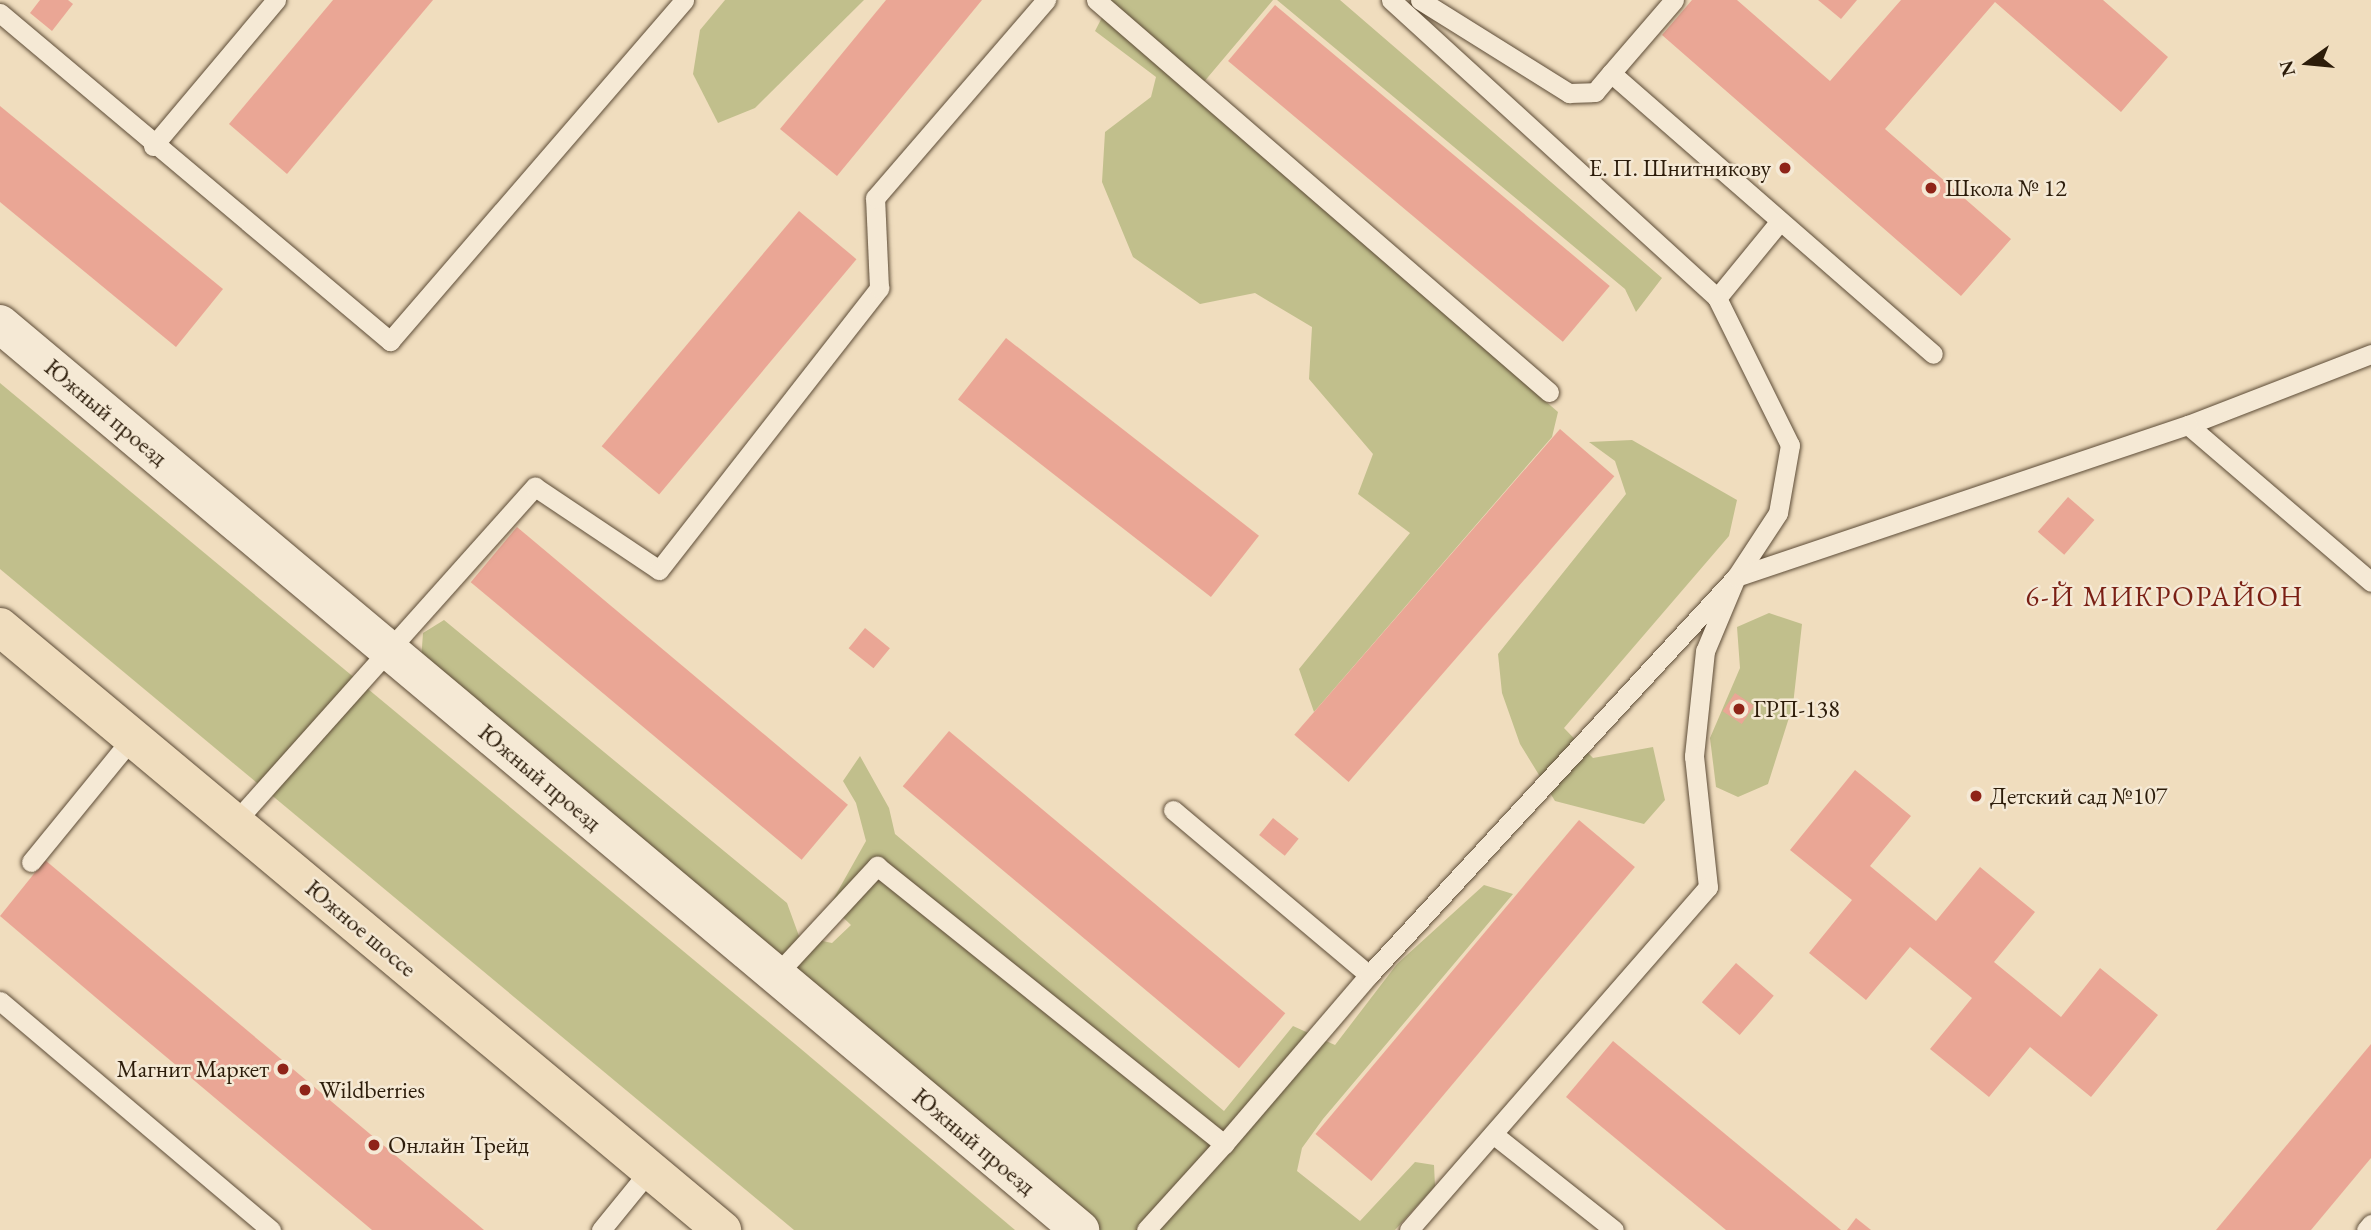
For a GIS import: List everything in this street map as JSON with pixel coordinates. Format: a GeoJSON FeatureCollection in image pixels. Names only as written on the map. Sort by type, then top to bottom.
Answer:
{"type":"FeatureCollection","features":[{"type":"Feature","properties":{"kind":"main road","name":"Южное шоссе"},"geometry":{"type":"LineString","coordinates":[[0,627],[722,1230]]}},
{"type":"Feature","properties":{"kind":"street","name":"Южный проезд"},"geometry":{"type":"LineString","coordinates":[[0,324],[1080,1230]]}},
{"type":"Feature","properties":{"kind":"lane"},"geometry":{"type":"LineString","coordinates":[[153,146],[276,0]]}},
{"type":"Feature","properties":{"kind":"lane"},"geometry":{"type":"LineString","coordinates":[[0,13],[153,146],[390,341],[684,0]]}},
{"type":"Feature","properties":{"kind":"lane"},"geometry":{"type":"LineString","coordinates":[[235,822],[391,652],[536,487],[659,570],[879,288],[875,198],[1046,0]]}},
{"type":"Feature","properties":{"kind":"lane"},"geometry":{"type":"LineString","coordinates":[[1096,0],[1549,392]]}},
{"type":"Feature","properties":{"kind":"lane"},"geometry":{"type":"LineString","coordinates":[[1146,1230],[1224,1144],[1369,975],[1736,577],[1778,513],[1790,445],[1717,298],[1391,0]]}},
{"type":"Feature","properties":{"kind":"lane"},"geometry":{"type":"LineString","coordinates":[[1420,0],[1569,93],[1595,92],[1674,0]]}},
{"type":"Feature","properties":{"kind":"lane"},"geometry":{"type":"LineString","coordinates":[[1611,73],[1933,354]]}},
{"type":"Feature","properties":{"kind":"lane"},"geometry":{"type":"LineString","coordinates":[[1717,298],[1780,221]]}},
{"type":"Feature","properties":{"kind":"lane"},"geometry":{"type":"LineString","coordinates":[[1409,1230],[1708,887],[1694,756],[1705,652],[1736,577],[2188,425],[2371,354]]}},
{"type":"Feature","properties":{"kind":"lane"},"geometry":{"type":"LineString","coordinates":[[2188,425],[2371,582]]}},
{"type":"Feature","properties":{"kind":"lane"},"geometry":{"type":"LineString","coordinates":[[31,862],[133,737]]}},
{"type":"Feature","properties":{"kind":"lane"},"geometry":{"type":"LineString","coordinates":[[1173,810],[1369,975]]}},
{"type":"Feature","properties":{"kind":"lane"},"geometry":{"type":"LineString","coordinates":[[776,975],[877,866],[1224,1144]]}},
{"type":"Feature","properties":{"kind":"lane"},"geometry":{"type":"LineString","coordinates":[[0,1001],[271,1230]]}},
{"type":"Feature","properties":{"kind":"lane"},"geometry":{"type":"LineString","coordinates":[[1493,1134],[1614,1230]]}},
{"type":"Feature","properties":{"kind":"lane"},"geometry":{"type":"LineString","coordinates":[[601,1230],[650,1170]]}},
{"type":"Feature","properties":{"kind":"lane"},"geometry":{"type":"LineString","coordinates":[[2366,1230],[2371,1224]]}},
{"type":"Feature","properties":{"kind":"shaded area"},"geometry":{"type":"Polygon","coordinates":[[[725,0],[864,0],[755,108],[718,123],[693,74],[700,30],[725,0]]]}},
{"type":"Feature","properties":{"kind":"shaded area"},"geometry":{"type":"Polygon","coordinates":[[[1111,0],[1273,0],[1192,96],[1558,412],[1552,437],[1314,712],[1299,669],[1410,533],[1358,494],[1373,454],[1309,379],[1312,327],[1255,293],[1200,304],[1133,257],[1102,182],[1105,132],[1151,97],[1156,77],[1095,31],[1111,0]]]}},
{"type":"Feature","properties":{"kind":"shaded area"},"geometry":{"type":"Polygon","coordinates":[[[1277,0],[1340,0],[1662,278],[1636,312],[1625,289],[1277,0]]]}},
{"type":"Feature","properties":{"kind":"shaded area"},"geometry":{"type":"Polygon","coordinates":[[[0,383],[1015,1230],[794,1230],[0,569],[0,383]]]}},
{"type":"Feature","properties":{"kind":"shaded area"},"geometry":{"type":"Polygon","coordinates":[[[1632,440],[1737,500],[1729,536],[1564,728],[1593,758],[1653,747],[1665,800],[1644,824],[1555,801],[1520,744],[1502,693],[1498,654],[1626,494],[1615,461],[1589,442],[1632,440]]]}},
{"type":"Feature","properties":{"kind":"shaded area"},"geometry":{"type":"Polygon","coordinates":[[[1769,613],[1802,624],[1793,705],[1768,784],[1738,797],[1716,787],[1710,738],[1740,668],[1737,627],[1769,613]]]}},
{"type":"Feature","properties":{"kind":"shaded area"},"geometry":{"type":"Polygon","coordinates":[[[444,620],[787,903],[799,936],[832,943],[851,925],[830,905],[866,841],[856,803],[843,781],[860,756],[889,808],[895,834],[1224,1111],[1293,1026],[1335,1045],[1397,964],[1484,885],[1513,894],[1323,1119],[1302,1148],[1297,1171],[1360,1221],[1415,1162],[1434,1165],[1435,1186],[1395,1230],[1076,1230],[421,661],[423,633],[444,620]]]}},
{"type":"Feature","properties":{"kind":"building"},"geometry":{"type":"Polygon","coordinates":[[[40,0],[68,0],[73,4],[52,31],[30,13],[40,0]]]}},
{"type":"Feature","properties":{"kind":"building"},"geometry":{"type":"Polygon","coordinates":[[[333,0],[433,0],[287,174],[229,124],[333,0]]]}},
{"type":"Feature","properties":{"kind":"building"},"geometry":{"type":"Polygon","coordinates":[[[886,0],[982,0],[837,176],[780,129],[886,0]]]}},
{"type":"Feature","properties":{"kind":"building"},"geometry":{"type":"Polygon","coordinates":[[[1692,0],[1737,0],[1830,81],[1901,0],[2103,0],[2168,57],[2121,112],[1995,2],[1885,129],[2011,239],[1961,296],[1662,35],[1692,0]]]}},
{"type":"Feature","properties":{"kind":"building"},"geometry":{"type":"Polygon","coordinates":[[[1818,0],[1857,0],[1841,19],[1818,0]]]}},
{"type":"Feature","properties":{"kind":"building"},"geometry":{"type":"Polygon","coordinates":[[[1275,5],[1610,286],[1563,342],[1228,61],[1275,5]]]}},
{"type":"Feature","properties":{"kind":"building"},"geometry":{"type":"Polygon","coordinates":[[[0,106],[223,289],[176,347],[0,202],[0,106]]]}},
{"type":"Feature","properties":{"kind":"building"},"geometry":{"type":"Polygon","coordinates":[[[799,211],[856,259],[659,494],[602,446],[799,211]]]}},
{"type":"Feature","properties":{"kind":"building"},"geometry":{"type":"Polygon","coordinates":[[[1006,338],[1259,536],[1211,597],[958,399],[1006,338]]]}},
{"type":"Feature","properties":{"kind":"building"},"geometry":{"type":"Polygon","coordinates":[[[1560,429],[1614,476],[1349,782],[1294,735],[1560,429]]]}},
{"type":"Feature","properties":{"kind":"building"},"geometry":{"type":"Polygon","coordinates":[[[2068,497],[2094,520],[2064,555],[2038,532],[2068,497]]]}},
{"type":"Feature","properties":{"kind":"building"},"geometry":{"type":"Polygon","coordinates":[[[517,527],[848,805],[802,860],[471,582],[517,527]]]}},
{"type":"Feature","properties":{"kind":"building"},"geometry":{"type":"Polygon","coordinates":[[[865,628],[890,648],[874,668],[849,648],[865,628]]]}},
{"type":"Feature","properties":{"kind":"building","name":"ГРП-138"},"geometry":{"type":"Polygon","coordinates":[[[1735,693],[1754,706],[1742,724],[1723,711],[1735,693]]]}},
{"type":"Feature","properties":{"kind":"building"},"geometry":{"type":"Polygon","coordinates":[[[949,731],[1285,1013],[1239,1068],[903,786],[949,731]]]}},
{"type":"Feature","properties":{"kind":"building"},"geometry":{"type":"Polygon","coordinates":[[[1855,770],[1911,816],[1870,866],[1936,921],[1980,867],[2035,912],[1994,962],[2061,1017],[2100,968],[2158,1015],[2091,1097],[2030,1047],[1989,1097],[1930,1049],[1972,998],[1910,947],[1866,1000],[1809,953],[1852,900],[1790,850],[1855,770]]]}},
{"type":"Feature","properties":{"kind":"building"},"geometry":{"type":"Polygon","coordinates":[[[1273,818],[1299,839],[1285,856],[1259,835],[1273,818]]]}},
{"type":"Feature","properties":{"kind":"building"},"geometry":{"type":"Polygon","coordinates":[[[1579,820],[1635,867],[1371,1181],[1315,1134],[1579,820]]]}},
{"type":"Feature","properties":{"kind":"building"},"geometry":{"type":"Polygon","coordinates":[[[45,860],[484,1230],[372,1230],[114,1013],[0,916],[45,860]]]}},
{"type":"Feature","properties":{"kind":"building"},"geometry":{"type":"Polygon","coordinates":[[[1736,963],[1774,996],[1740,1035],[1702,1002],[1736,963]]]}},
{"type":"Feature","properties":{"kind":"building"},"geometry":{"type":"Polygon","coordinates":[[[1613,1041],[1841,1230],[1726,1230],[1566,1097],[1613,1041]]]}},
{"type":"Feature","properties":{"kind":"building"},"geometry":{"type":"Polygon","coordinates":[[[2371,1044],[2371,1158],[2311,1230],[2216,1230],[2371,1044]]]}},
{"type":"Feature","properties":{"kind":"building"},"geometry":{"type":"Polygon","coordinates":[[[1856,1218],[1871,1230],[1847,1230],[1856,1218]]]}},
{"type":"Feature","properties":{"kind":"place","name":"Е. П. Шнитникову"},"geometry":{"type":"Point","coordinates":[1785,168]}},
{"type":"Feature","properties":{"kind":"place","name":"Школа № 12"},"geometry":{"type":"Point","coordinates":[1931,188]}},
{"type":"Feature","properties":{"kind":"place","name":"ГРП-138"},"geometry":{"type":"Point","coordinates":[1739,709]}},
{"type":"Feature","properties":{"kind":"place","name":"Детский сад №107"},"geometry":{"type":"Point","coordinates":[1976,796]}},
{"type":"Feature","properties":{"kind":"place","name":"Магнит Маркет"},"geometry":{"type":"Point","coordinates":[283,1069]}},
{"type":"Feature","properties":{"kind":"place","name":"Wildberries"},"geometry":{"type":"Point","coordinates":[305,1090]}},
{"type":"Feature","properties":{"kind":"place","name":"Онлайн Трейд"},"geometry":{"type":"Point","coordinates":[374,1145]}},
{"type":"Feature","properties":{"kind":"district","name":"6-Й МИКРОРАЙОН"},"geometry":{"type":"Point","coordinates":[2165,596]}}]}
